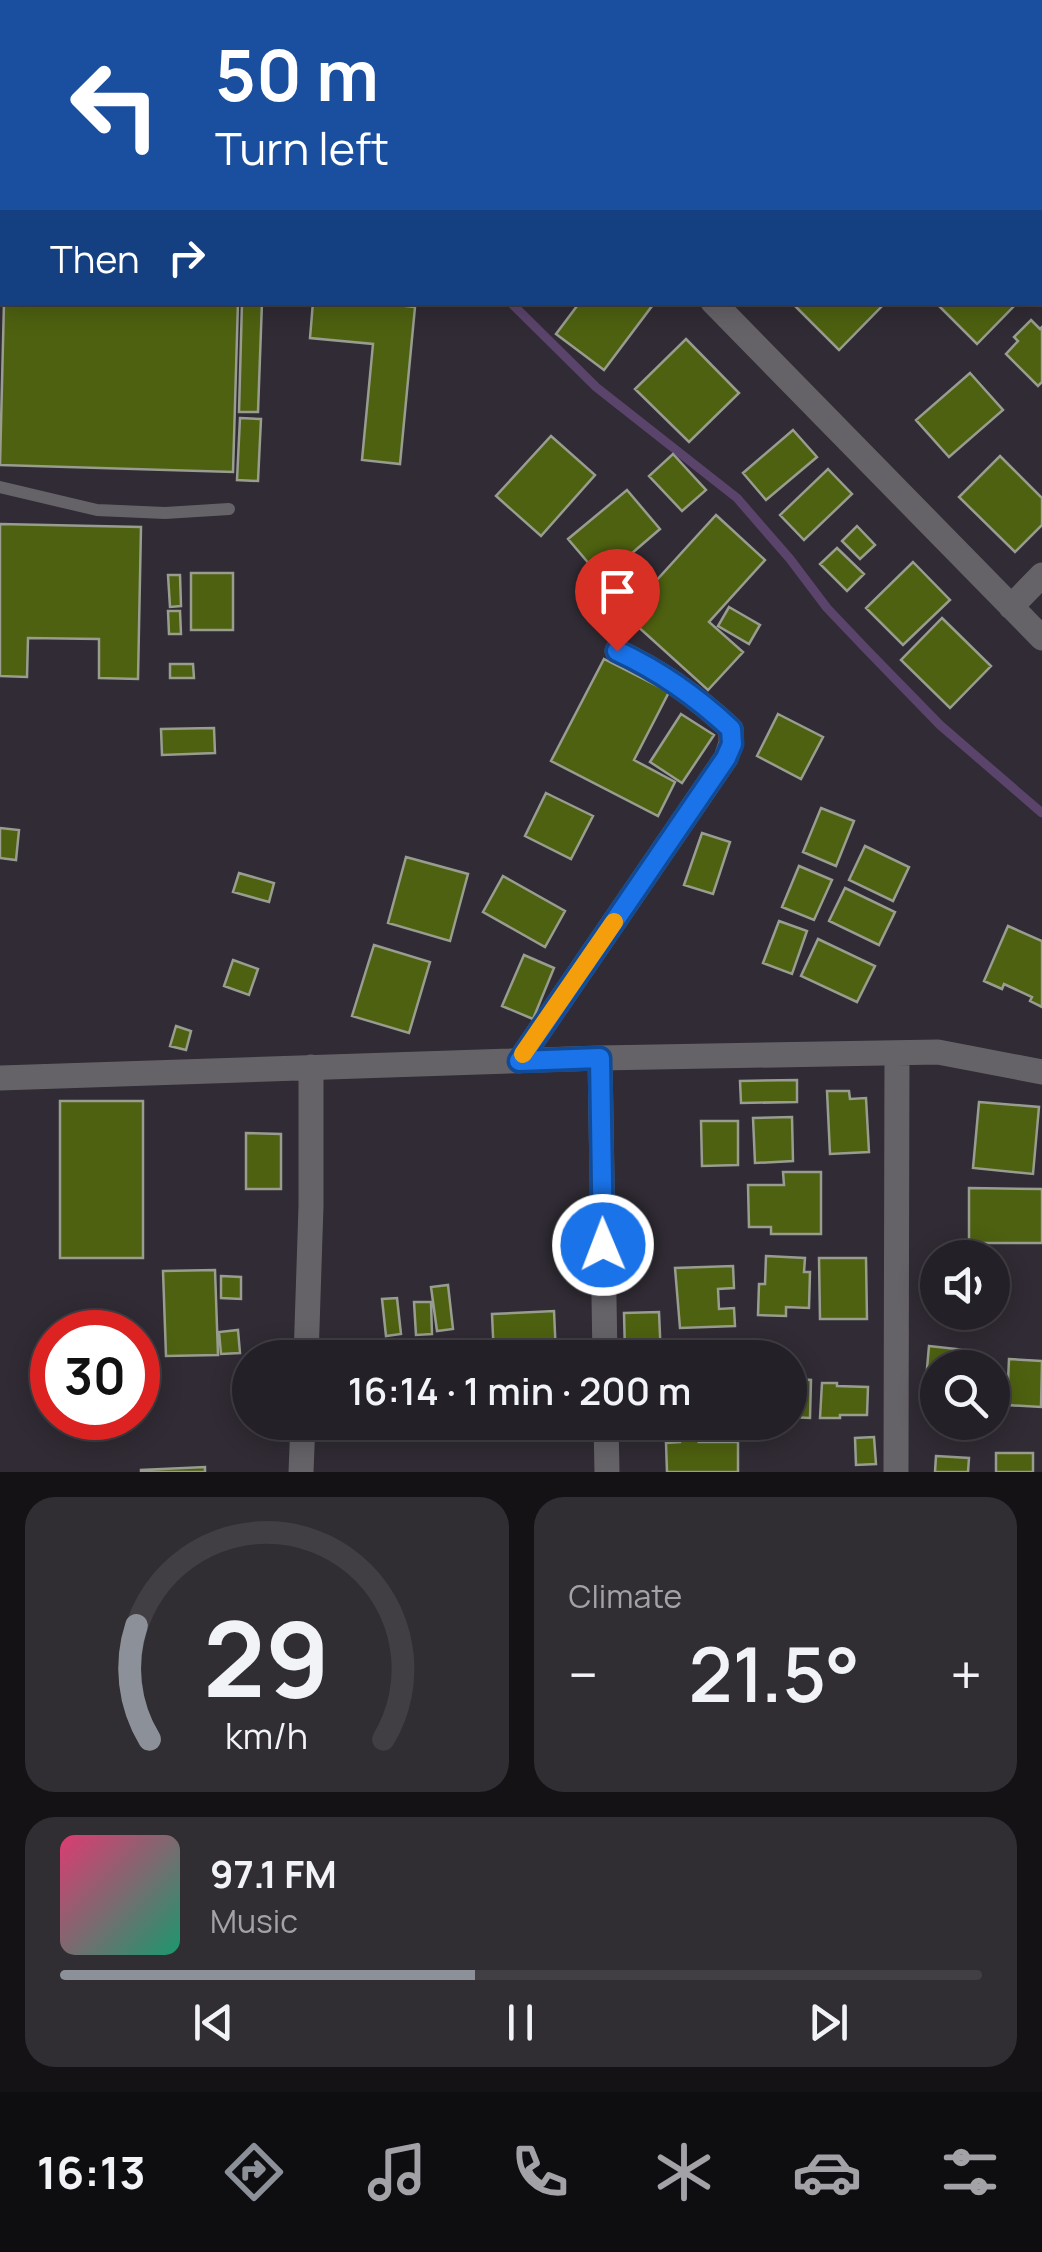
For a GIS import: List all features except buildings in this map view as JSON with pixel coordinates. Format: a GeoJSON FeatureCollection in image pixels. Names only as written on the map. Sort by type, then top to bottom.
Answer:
{"type":"FeatureCollection","features":[{"type":"Feature","properties":{"kind":"street"},"geometry":{"type":"LineString","coordinates":[[715,305],[1042,638]]}},
{"type":"Feature","properties":{"kind":"street"},"geometry":{"type":"LineString","coordinates":[[1011,607],[1042,575]]}},
{"type":"Feature","properties":{"kind":"street"},"geometry":{"type":"LineString","coordinates":[[519,1061],[732,744],[731,729],[714,713],[644,664],[617,651]]}},
{"type":"Feature","properties":{"kind":"street"},"geometry":{"type":"LineString","coordinates":[[0,1078],[600,1058],[938,1052],[1042,1072]]}},
{"type":"Feature","properties":{"kind":"street"},"geometry":{"type":"LineString","coordinates":[[896,1472],[897,1053]]}},
{"type":"Feature","properties":{"kind":"street"},"geometry":{"type":"LineString","coordinates":[[600,1058],[605,1340]]}},
{"type":"Feature","properties":{"kind":"street"},"geometry":{"type":"LineString","coordinates":[[307,1340],[311,1067]]}},
{"type":"Feature","properties":{"kind":"street"},"geometry":{"type":"LineString","coordinates":[[302,1472],[303,1440]]}},
{"type":"Feature","properties":{"kind":"street"},"geometry":{"type":"LineString","coordinates":[[606,1440],[607,1472]]}},
{"type":"Feature","properties":{"kind":"lane"},"geometry":{"type":"LineString","coordinates":[[0,488],[97,510],[165,514],[228,509]]}},
{"type":"Feature","properties":{"kind":"waterway"},"geometry":{"type":"LineString","coordinates":[[513,305],[596,387],[737,498],[827,608],[867,650],[940,725],[1042,813]]}},
{"type":"Feature","properties":{"kind":"slow traffic"},"geometry":{"type":"LineString","coordinates":[[523,1054],[614,922]]}},
{"type":"Feature","properties":{"kind":"route"},"geometry":{"type":"LineString","coordinates":[[603,1245],[600,1058],[519,1061],[732,744],[731,729],[714,713],[644,664],[617,651]]}}]}
